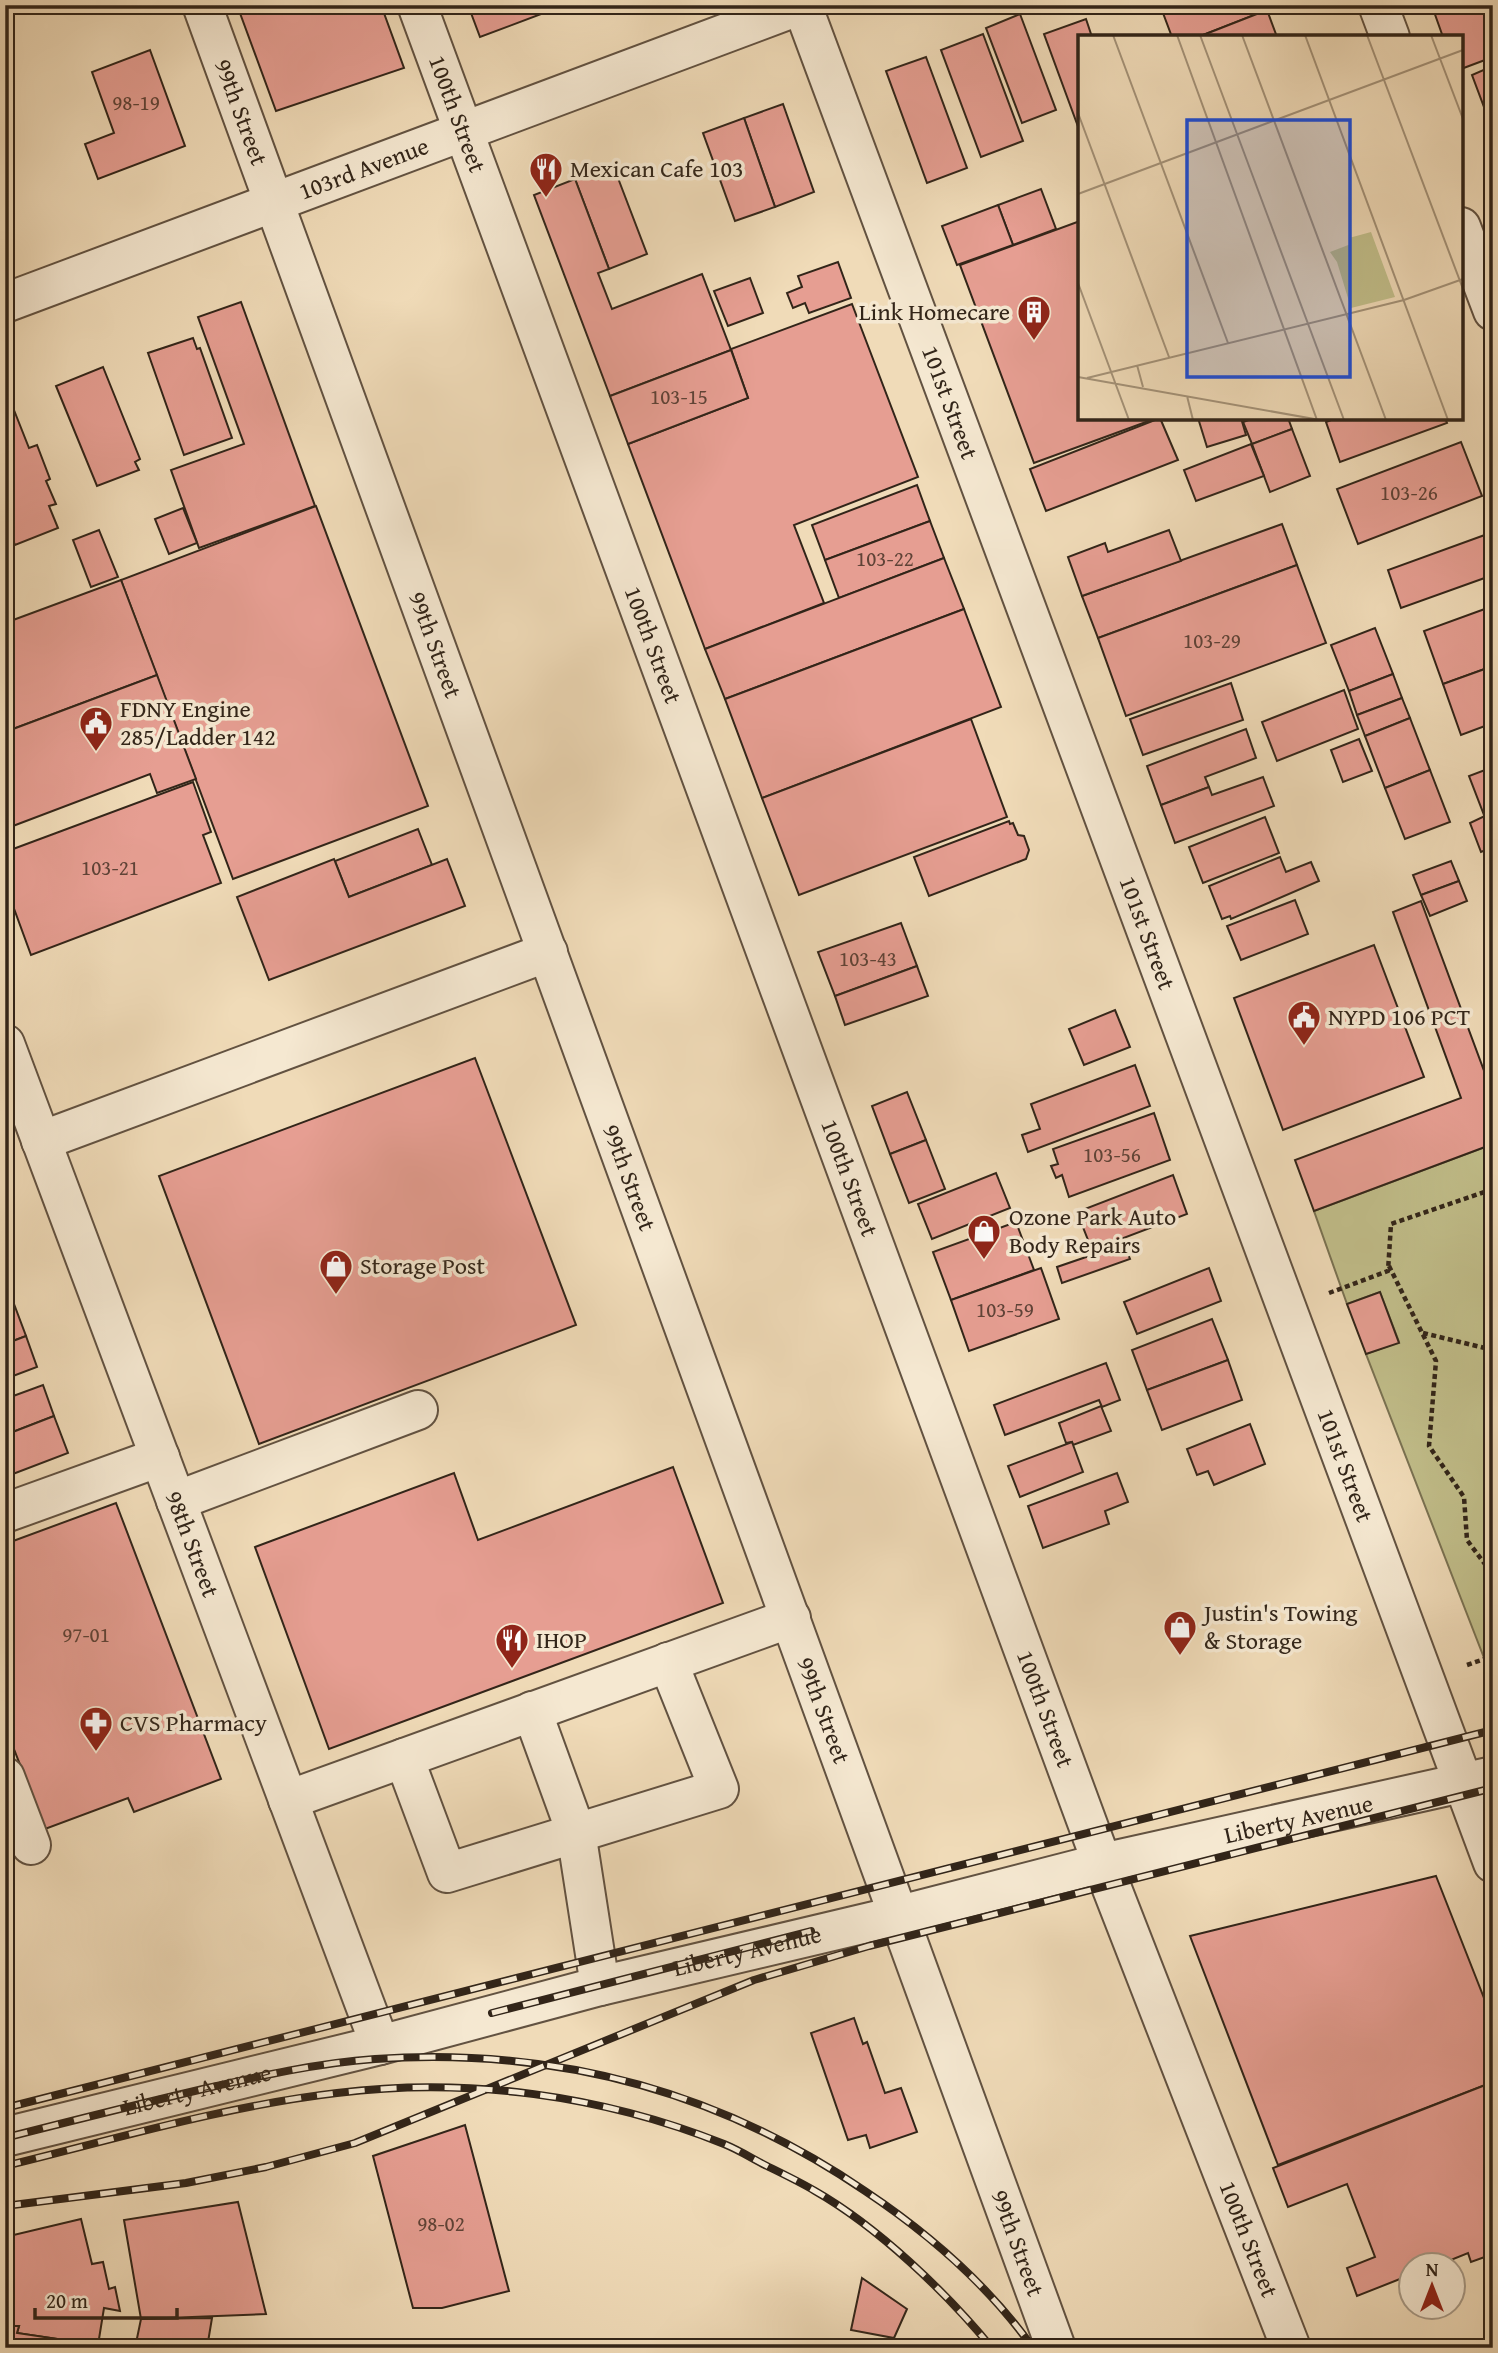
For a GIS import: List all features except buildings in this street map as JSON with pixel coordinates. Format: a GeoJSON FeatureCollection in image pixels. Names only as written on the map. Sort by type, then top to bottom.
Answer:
{"type":"FeatureCollection","features":[{"type":"Feature","properties":{"kind":"street","name":"99th Street"},"geometry":{"type":"LineString","coordinates":[[202,5],[1056,2348]]}},
{"type":"Feature","properties":{"kind":"street","name":"100th Street"},"geometry":{"type":"LineString","coordinates":[[416,5],[1102,1863],[1291,2348]]}},
{"type":"Feature","properties":{"kind":"street","name":"103rd Avenue"},"geometry":{"type":"LineString","coordinates":[[5,303],[802,5]]}},
{"type":"Feature","properties":{"kind":"street","name":"101st Street"},"geometry":{"type":"LineString","coordinates":[[802,5],[1435,1703],[1478,1780],[1493,1863]]}},
{"type":"Feature","properties":{"kind":"street"},"geometry":{"type":"LineString","coordinates":[[1378,5],[1389,35]]}},
{"type":"Feature","properties":{"kind":"street"},"geometry":{"type":"LineString","coordinates":[[1463,232],[1493,311]]}},
{"type":"Feature","properties":{"kind":"street"},"geometry":{"type":"LineString","coordinates":[[41,1141],[548,952]]}},
{"type":"Feature","properties":{"kind":"street","name":"98th Street"},"geometry":{"type":"LineString","coordinates":[[5,1044],[380,2045]]}},
{"type":"Feature","properties":{"kind":"street"},"geometry":{"type":"LineString","coordinates":[[176,1501],[418,1410]]}},
{"type":"Feature","properties":{"kind":"street"},"geometry":{"type":"LineString","coordinates":[[5,1513],[160,1457]]}},
{"type":"Feature","properties":{"kind":"street"},"geometry":{"type":"LineString","coordinates":[[288,1800],[792,1618]]}},
{"type":"Feature","properties":{"kind":"street"},"geometry":{"type":"LineString","coordinates":[[404,1758],[447,1873],[719,1788],[668,1662]]}},
{"type":"Feature","properties":{"kind":"street"},"geometry":{"type":"LineString","coordinates":[[532,1711],[576,1832],[600,1986]]}},
{"type":"Feature","properties":{"kind":"street"},"geometry":{"type":"LineString","coordinates":[[5,1777],[31,1845]]}},
{"type":"Feature","properties":{"kind":"street","name":"Liberty Avenue"},"geometry":{"type":"LineString","coordinates":[[5,2137],[380,2045],[600,1986],[900,1915],[1102,1863],[1478,1780]]}},
{"type":"Feature","properties":{"kind":"path"},"geometry":{"type":"LineString","coordinates":[[1329,1293],[1388,1271],[1391,1224],[1493,1189]]}},
{"type":"Feature","properties":{"kind":"path"},"geometry":{"type":"LineString","coordinates":[[1389,1266],[1436,1362],[1429,1446],[1464,1496],[1468,1541],[1493,1575]]}},
{"type":"Feature","properties":{"kind":"path"},"geometry":{"type":"LineString","coordinates":[[1422,1333],[1493,1350]]}},
{"type":"Feature","properties":{"kind":"path"},"geometry":{"type":"LineString","coordinates":[[1468,1664],[1493,1656]]}},
{"type":"Feature","properties":{"kind":"shaded area"},"geometry":{"type":"Polygon","coordinates":[[[1493,1144],[1493,1681],[1366,1354],[1399,1342],[1380,1292],[1347,1304],[1314,1211],[1493,1144]]]}},
{"type":"Feature","properties":{"kind":"railway"},"geometry":{"type":"LineString","coordinates":[[5,2108],[1493,1730]]}},
{"type":"Feature","properties":{"kind":"railway"},"geometry":{"type":"LineString","coordinates":[[5,2206],[186,2183],[266,2167],[355,2143],[754,1980],[869,1946],[1493,1788]]}},
{"type":"Feature","properties":{"kind":"railway"},"geometry":{"type":"LineString","coordinates":[[492,2013],[811,1931]]}},
{"type":"Feature","properties":{"kind":"railway"},"geometry":{"type":"LineString","coordinates":[[12,2136],[246,2079],[353,2061],[441,2057],[506,2060],[570,2069],[632,2083],[692,2102],[751,2126],[809,2156],[889,2207],[934,2243],[997,2303],[1033,2348]]}},
{"type":"Feature","properties":{"kind":"railway"},"geometry":{"type":"LineString","coordinates":[[5,2166],[212,2115],[337,2093],[436,2087],[534,2094],[582,2102],[678,2127],[724,2144],[815,2191],[863,2223],[910,2262],[954,2305],[992,2348]]}},
{"type":"Feature","properties":{"kind":"place","name":"Mexican Cafe 103"},"geometry":{"type":"Point","coordinates":[546,199]}},
{"type":"Feature","properties":{"kind":"place","name":"Link Homecare"},"geometry":{"type":"Point","coordinates":[1034,342]}},
{"type":"Feature","properties":{"kind":"place","name":"FDNY Engine 285/Ladder 142"},"geometry":{"type":"Point","coordinates":[96,753]}},
{"type":"Feature","properties":{"kind":"place","name":"NYPD 106 PCT"},"geometry":{"type":"Point","coordinates":[1304,1047]}},
{"type":"Feature","properties":{"kind":"place","name":"Ozone Park Auto Body Repairs"},"geometry":{"type":"Point","coordinates":[984,1261]}},
{"type":"Feature","properties":{"kind":"place","name":"Storage Post"},"geometry":{"type":"Point","coordinates":[336,1296]}},
{"type":"Feature","properties":{"kind":"place","name":"Justin's Towing & Storage"},"geometry":{"type":"Point","coordinates":[1180,1657]}},
{"type":"Feature","properties":{"kind":"place","name":"IHOP"},"geometry":{"type":"Point","coordinates":[512,1670]}},
{"type":"Feature","properties":{"kind":"place","name":"CVS Pharmacy"},"geometry":{"type":"Point","coordinates":[96,1753]}}]}
